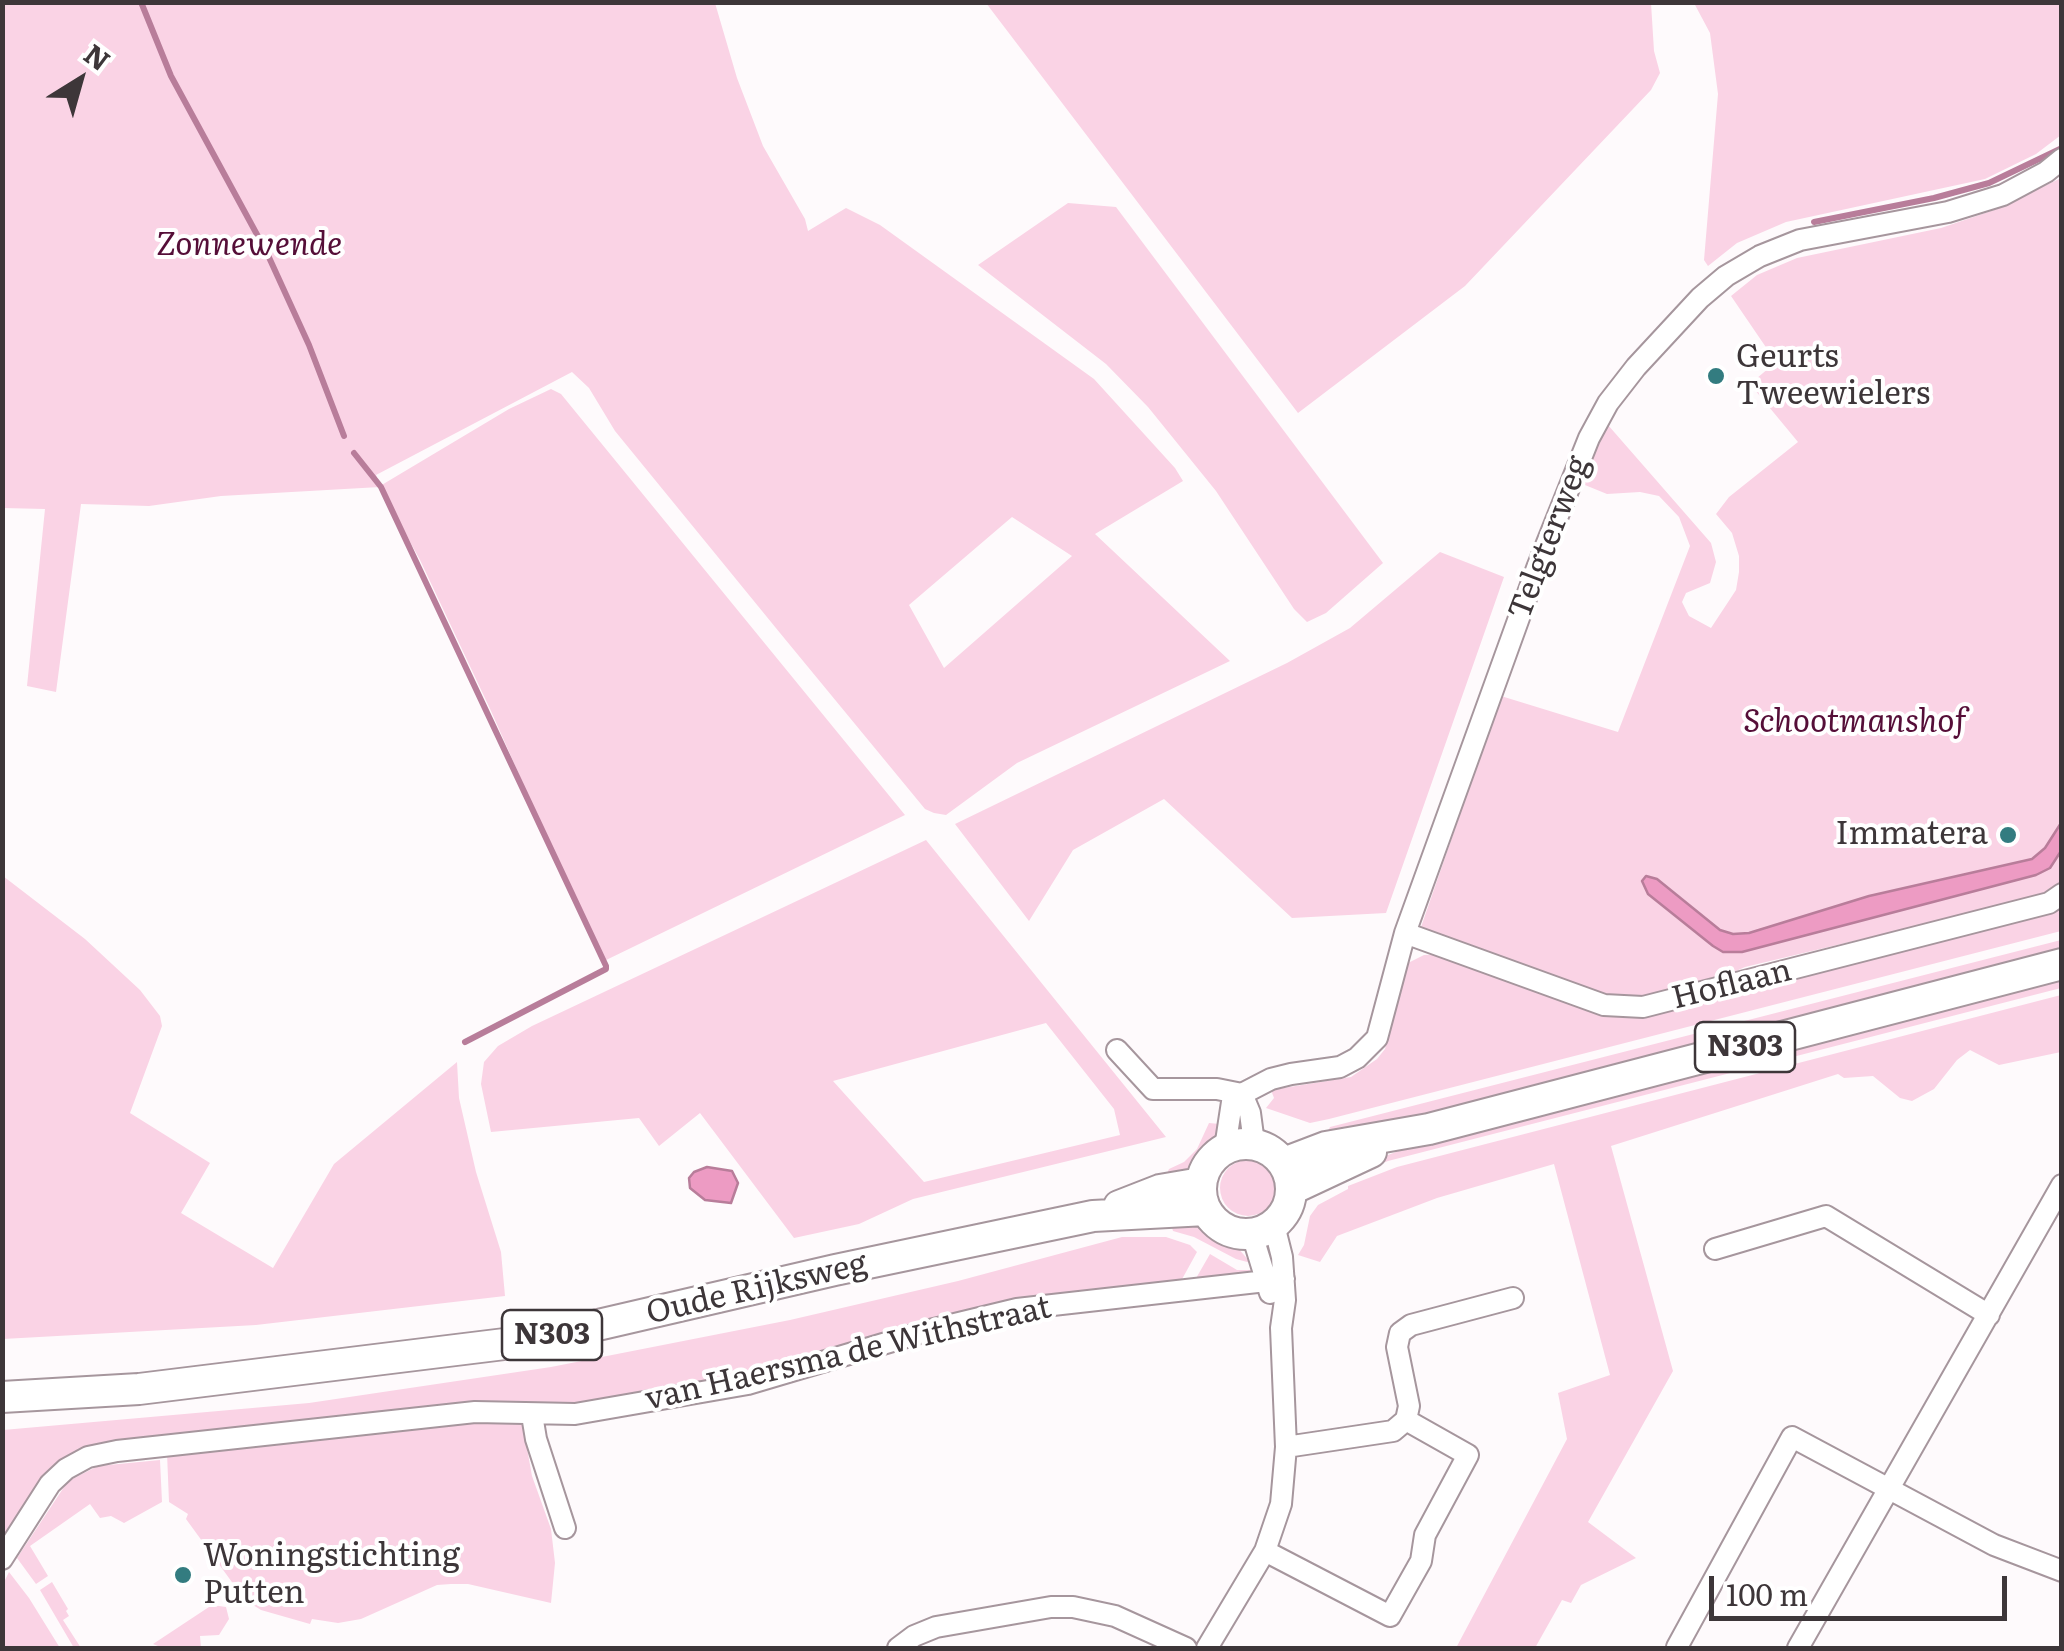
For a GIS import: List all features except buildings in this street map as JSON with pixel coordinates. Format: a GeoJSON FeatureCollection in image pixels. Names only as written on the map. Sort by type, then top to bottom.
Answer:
{"type":"FeatureCollection","features":[{"type":"Feature","properties":{"kind":"main road","name":"N303"},"geometry":{"type":"LineString","coordinates":[[1288,1176],[1332,1168],[1429,1129],[2062,964]]}},
{"type":"Feature","properties":{"kind":"main road"},"geometry":{"type":"LineString","coordinates":[[1240,1145],[1266,1147],[1288,1176],[1288,1207],[1263,1230],[1220,1226],[1203,1196],[1208,1162],[1240,1145]]}},
{"type":"Feature","properties":{"kind":"main road","name":"Oude Rijksweg"},"geometry":{"type":"LineString","coordinates":[[2,1397],[139,1389],[529,1340],[1093,1216],[1160,1190],[1203,1196]]}},
{"type":"Feature","properties":{"kind":"street","name":"Telgterweg"},"geometry":{"type":"LineString","coordinates":[[1242,1094],[1271,1079],[1340,1067],[1370,1049],[1382,1028],[1404,933],[1578,464],[1608,403],[1636,367],[1700,298],[1726,276],[1760,256],[1800,240],[1948,212],[2046,172],[2062,159]]}},
{"type":"Feature","properties":{"kind":"street","name":"Hoflaan"},"geometry":{"type":"LineString","coordinates":[[1404,933],[1604,1005],[1643,1007],[2030,908],[2062,894]]}},
{"type":"Feature","properties":{"kind":"street"},"geometry":{"type":"LineString","coordinates":[[1117,1050],[1152,1089],[1217,1089],[1242,1094]]}},
{"type":"Feature","properties":{"kind":"street"},"geometry":{"type":"LineString","coordinates":[[1240,1145],[1250,1113],[1242,1094]]}},
{"type":"Feature","properties":{"kind":"street"},"geometry":{"type":"LineString","coordinates":[[1240,1145],[1228,1117],[1232,1102],[1242,1094]]}},
{"type":"Feature","properties":{"kind":"street"},"geometry":{"type":"LineString","coordinates":[[1798,1648],[2062,1184]]}},
{"type":"Feature","properties":{"kind":"street"},"geometry":{"type":"LineString","coordinates":[[1716,1249],[1826,1216],[1989,1315]]}},
{"type":"Feature","properties":{"kind":"street"},"geometry":{"type":"LineString","coordinates":[[1207,1648],[1265,1551],[1281,1504],[1286,1447],[1281,1328],[1263,1230]]}},
{"type":"Feature","properties":{"kind":"street","name":"van Haersma de Withstraat"},"geometry":{"type":"LineString","coordinates":[[2,1559],[50,1484],[88,1457],[118,1450],[496,1410],[532,1415],[575,1414],[748,1384],[930,1330],[1017,1309],[1275,1280]]}},
{"type":"Feature","properties":{"kind":"street"},"geometry":{"type":"LineString","coordinates":[[1286,1447],[1392,1431],[1406,1420],[1409,1406],[1397,1348],[1400,1333],[1412,1325],[1513,1298]]}},
{"type":"Feature","properties":{"kind":"street"},"geometry":{"type":"LineString","coordinates":[[532,1415],[565,1528]]}},
{"type":"Feature","properties":{"kind":"street"},"geometry":{"type":"LineString","coordinates":[[1265,1551],[1390,1616],[1421,1561],[1425,1535],[1468,1455],[1406,1420]]}},
{"type":"Feature","properties":{"kind":"street"},"geometry":{"type":"LineString","coordinates":[[1679,1648],[1792,1437],[1994,1546],[2062,1571]]}},
{"type":"Feature","properties":{"kind":"street"},"geometry":{"type":"LineString","coordinates":[[898,1648],[936,1627],[1051,1607],[1073,1607],[1115,1616],[1186,1648]]}},
{"type":"Feature","properties":{"kind":"green space","name":"Zonnewende"},"geometry":{"type":"Polygon","coordinates":[[[3,2],[715,3],[737,78],[763,146],[808,231],[846,208],[880,225],[1094,379],[1175,468],[1183,481],[1095,534],[1230,661],[1017,763],[946,815],[934,813],[925,809],[780,633],[615,431],[589,388],[572,372],[376,475],[380,486],[509,409],[551,389],[561,394],[905,815],[602,962],[491,711],[420,560],[380,487],[221,496],[149,506],[81,504],[56,692],[27,686],[45,509],[3,508],[3,2]],[[1012,517],[909,605],[944,668],[1072,556],[1012,517]]]}},
{"type":"Feature","properties":{"kind":"green space"},"geometry":{"type":"Polygon","coordinates":[[[986,3],[1651,3],[1654,51],[1660,73],[1651,90],[1465,286],[1298,413],[986,3]]]}},
{"type":"Feature","properties":{"kind":"green space"},"geometry":{"type":"Polygon","coordinates":[[[1694,3],[2061,3],[2061,135],[2036,154],[1985,179],[1786,222],[1737,243],[1708,266],[1704,260],[1718,94],[1710,33],[1694,3]]]}},
{"type":"Feature","properties":{"kind":"green space","name":"Schootmanshof"},"geometry":{"type":"Polygon","coordinates":[[[2061,178],[2061,823],[2045,848],[2032,859],[1869,896],[1749,933],[1720,930],[1672,890],[1646,876],[1648,894],[1723,952],[1742,952],[2036,875],[2050,868],[2061,851],[2061,883],[2054,892],[1745,967],[1712,982],[1645,1000],[1622,1001],[1486,956],[1421,927],[1501,696],[1618,732],[1690,546],[1679,517],[1659,496],[1640,492],[1607,494],[1580,483],[1608,425],[1711,543],[1716,562],[1710,583],[1686,593],[1682,602],[1689,616],[1711,628],[1736,590],[1739,572],[1732,533],[1716,514],[1729,497],[1798,442],[1750,384],[1776,362],[1731,296],[1757,275],[1797,258],[1941,228],[1997,209],[2061,178]]]}},
{"type":"Feature","properties":{"kind":"green space"},"geometry":{"type":"Polygon","coordinates":[[[1068,203],[1116,207],[1383,563],[1326,613],[1307,622],[1294,609],[1216,491],[1148,407],[1106,364],[978,265],[1068,203]]]}},
{"type":"Feature","properties":{"kind":"green space"},"geometry":{"type":"Polygon","coordinates":[[[1440,552],[1504,577],[1386,913],[1292,918],[1164,799],[1073,850],[1029,921],[955,824],[1287,663],[1350,628],[1440,552]]]}},
{"type":"Feature","properties":{"kind":"green space"},"geometry":{"type":"Polygon","coordinates":[[[926,840],[1166,1137],[913,1199],[859,1224],[794,1238],[700,1113],[659,1146],[639,1118],[491,1132],[481,1084],[484,1062],[498,1046],[532,1026],[926,840]],[[1046,1023],[833,1081],[924,1182],[1120,1135],[1114,1109],[1046,1023]]]}},
{"type":"Feature","properties":{"kind":"green space"},"geometry":{"type":"Polygon","coordinates":[[[3,876],[85,939],[140,990],[160,1016],[162,1026],[130,1113],[210,1163],[181,1213],[273,1268],[334,1164],[457,1062],[459,1098],[476,1172],[501,1252],[505,1296],[256,1325],[3,1339],[3,876]]]}},
{"type":"Feature","properties":{"kind":"green space"},"geometry":{"type":"Polygon","coordinates":[[[2061,904],[2061,931],[1329,1119],[1310,1123],[1266,1108],[1274,1098],[1271,1090],[1351,1077],[1377,1059],[1385,1049],[1408,963],[1424,955],[1444,954],[1460,965],[1620,1015],[2061,904]]]}},
{"type":"Feature","properties":{"kind":"green space"},"geometry":{"type":"Polygon","coordinates":[[[2061,940],[2061,952],[1331,1139],[1328,1131],[1330,1127],[2061,940]]]}},
{"type":"Feature","properties":{"kind":"green space"},"geometry":{"type":"Polygon","coordinates":[[[2061,975],[2061,988],[1388,1161],[1345,1178],[1343,1172],[1409,1147],[2061,975]]]}},
{"type":"Feature","properties":{"kind":"green space"},"geometry":{"type":"Polygon","coordinates":[[[2061,995],[2061,1052],[1999,1065],[1970,1050],[1934,1089],[1912,1101],[1900,1098],[1873,1076],[1844,1078],[1838,1074],[1611,1146],[1673,1371],[1588,1522],[1636,1558],[1581,1585],[1571,1603],[1562,1600],[1535,1648],[1456,1648],[1567,1439],[1558,1393],[1610,1375],[1554,1164],[1437,1198],[1337,1236],[1320,1262],[1298,1255],[1310,1216],[1318,1205],[1348,1186],[1397,1167],[2061,995]]]}},
{"type":"Feature","properties":{"kind":"green space"},"geometry":{"type":"Polygon","coordinates":[[[1209,1123],[1220,1124],[1216,1140],[1190,1172],[1165,1178],[1169,1169],[1184,1162],[1197,1149],[1209,1123]]]}},
{"type":"Feature","properties":{"kind":"green space"},"geometry":{"type":"Polygon","coordinates":[[[1248,1160],[1268,1168],[1276,1188],[1268,1208],[1248,1216],[1228,1208],[1220,1188],[1228,1168],[1248,1160]]]}},
{"type":"Feature","properties":{"kind":"green space"},"geometry":{"type":"Polygon","coordinates":[[[1170,1221],[1202,1223],[1237,1247],[1251,1263],[1173,1231],[1170,1221]]]}},
{"type":"Feature","properties":{"kind":"green space"},"geometry":{"type":"Polygon","coordinates":[[[1122,1237],[1166,1237],[1190,1245],[1197,1252],[1181,1281],[693,1385],[571,1406],[457,1405],[388,1410],[92,1447],[70,1455],[44,1475],[3,1543],[3,1430],[309,1403],[551,1367],[790,1320],[1122,1237]]]}},
{"type":"Feature","properties":{"kind":"green space"},"geometry":{"type":"Polygon","coordinates":[[[1210,1254],[1237,1270],[1251,1270],[1255,1274],[1195,1280],[1210,1254]]]}},
{"type":"Feature","properties":{"kind":"green space"},"geometry":{"type":"Polygon","coordinates":[[[466,1417],[519,1420],[523,1426],[532,1476],[551,1529],[555,1563],[551,1603],[468,1584],[437,1585],[361,1619],[338,1623],[312,1619],[310,1624],[261,1610],[245,1600],[186,1519],[188,1514],[169,1502],[167,1453],[466,1417]]]}},
{"type":"Feature","properties":{"kind":"green space"},"geometry":{"type":"Polygon","coordinates":[[[160,1460],[162,1502],[124,1523],[111,1516],[100,1518],[90,1504],[30,1546],[48,1576],[36,1584],[17,1558],[68,1481],[98,1466],[160,1460]]]}},
{"type":"Feature","properties":{"kind":"green space"},"geometry":{"type":"Polygon","coordinates":[[[9,1572],[60,1648],[3,1648],[3,1584],[9,1572]]]}},
{"type":"Feature","properties":{"kind":"green space"},"geometry":{"type":"Polygon","coordinates":[[[52,1582],[68,1609],[69,1616],[63,1620],[81,1648],[74,1648],[40,1590],[52,1582]]]}},
{"type":"Feature","properties":{"kind":"green space"},"geometry":{"type":"Polygon","coordinates":[[[212,1605],[226,1607],[229,1619],[219,1635],[200,1636],[201,1648],[163,1648],[153,1644],[212,1605]]]}},
{"type":"Feature","properties":{"kind":"shaded area"},"geometry":{"type":"Polygon","coordinates":[[[2061,823],[2061,851],[2050,868],[2036,875],[1742,952],[1723,952],[1713,946],[1648,894],[1642,881],[1646,876],[1657,879],[1720,930],[1749,933],[1869,896],[2032,859],[2045,848],[2061,823]]]}},
{"type":"Feature","properties":{"kind":"shaded area"},"geometry":{"type":"Polygon","coordinates":[[[707,1167],[732,1171],[738,1183],[731,1203],[705,1200],[690,1188],[689,1178],[707,1167]]]}},
{"type":"Feature","properties":{"kind":"waterway"},"geometry":{"type":"LineString","coordinates":[[141,2],[171,76],[267,253],[309,345],[344,436]]}},
{"type":"Feature","properties":{"kind":"waterway"},"geometry":{"type":"LineString","coordinates":[[1814,222],[1989,183],[2062,148]]}},
{"type":"Feature","properties":{"kind":"waterway"},"geometry":{"type":"LineString","coordinates":[[354,453],[381,487],[606,966],[465,1042]]}},
{"type":"Feature","properties":{"kind":"place","name":"Geurts Tweewielers"},"geometry":{"type":"Point","coordinates":[1716,376]}},
{"type":"Feature","properties":{"kind":"place","name":"Immatera"},"geometry":{"type":"Point","coordinates":[2008,835]}},
{"type":"Feature","properties":{"kind":"place","name":"Woningstichting Putten"},"geometry":{"type":"Point","coordinates":[183,1575]}}]}
